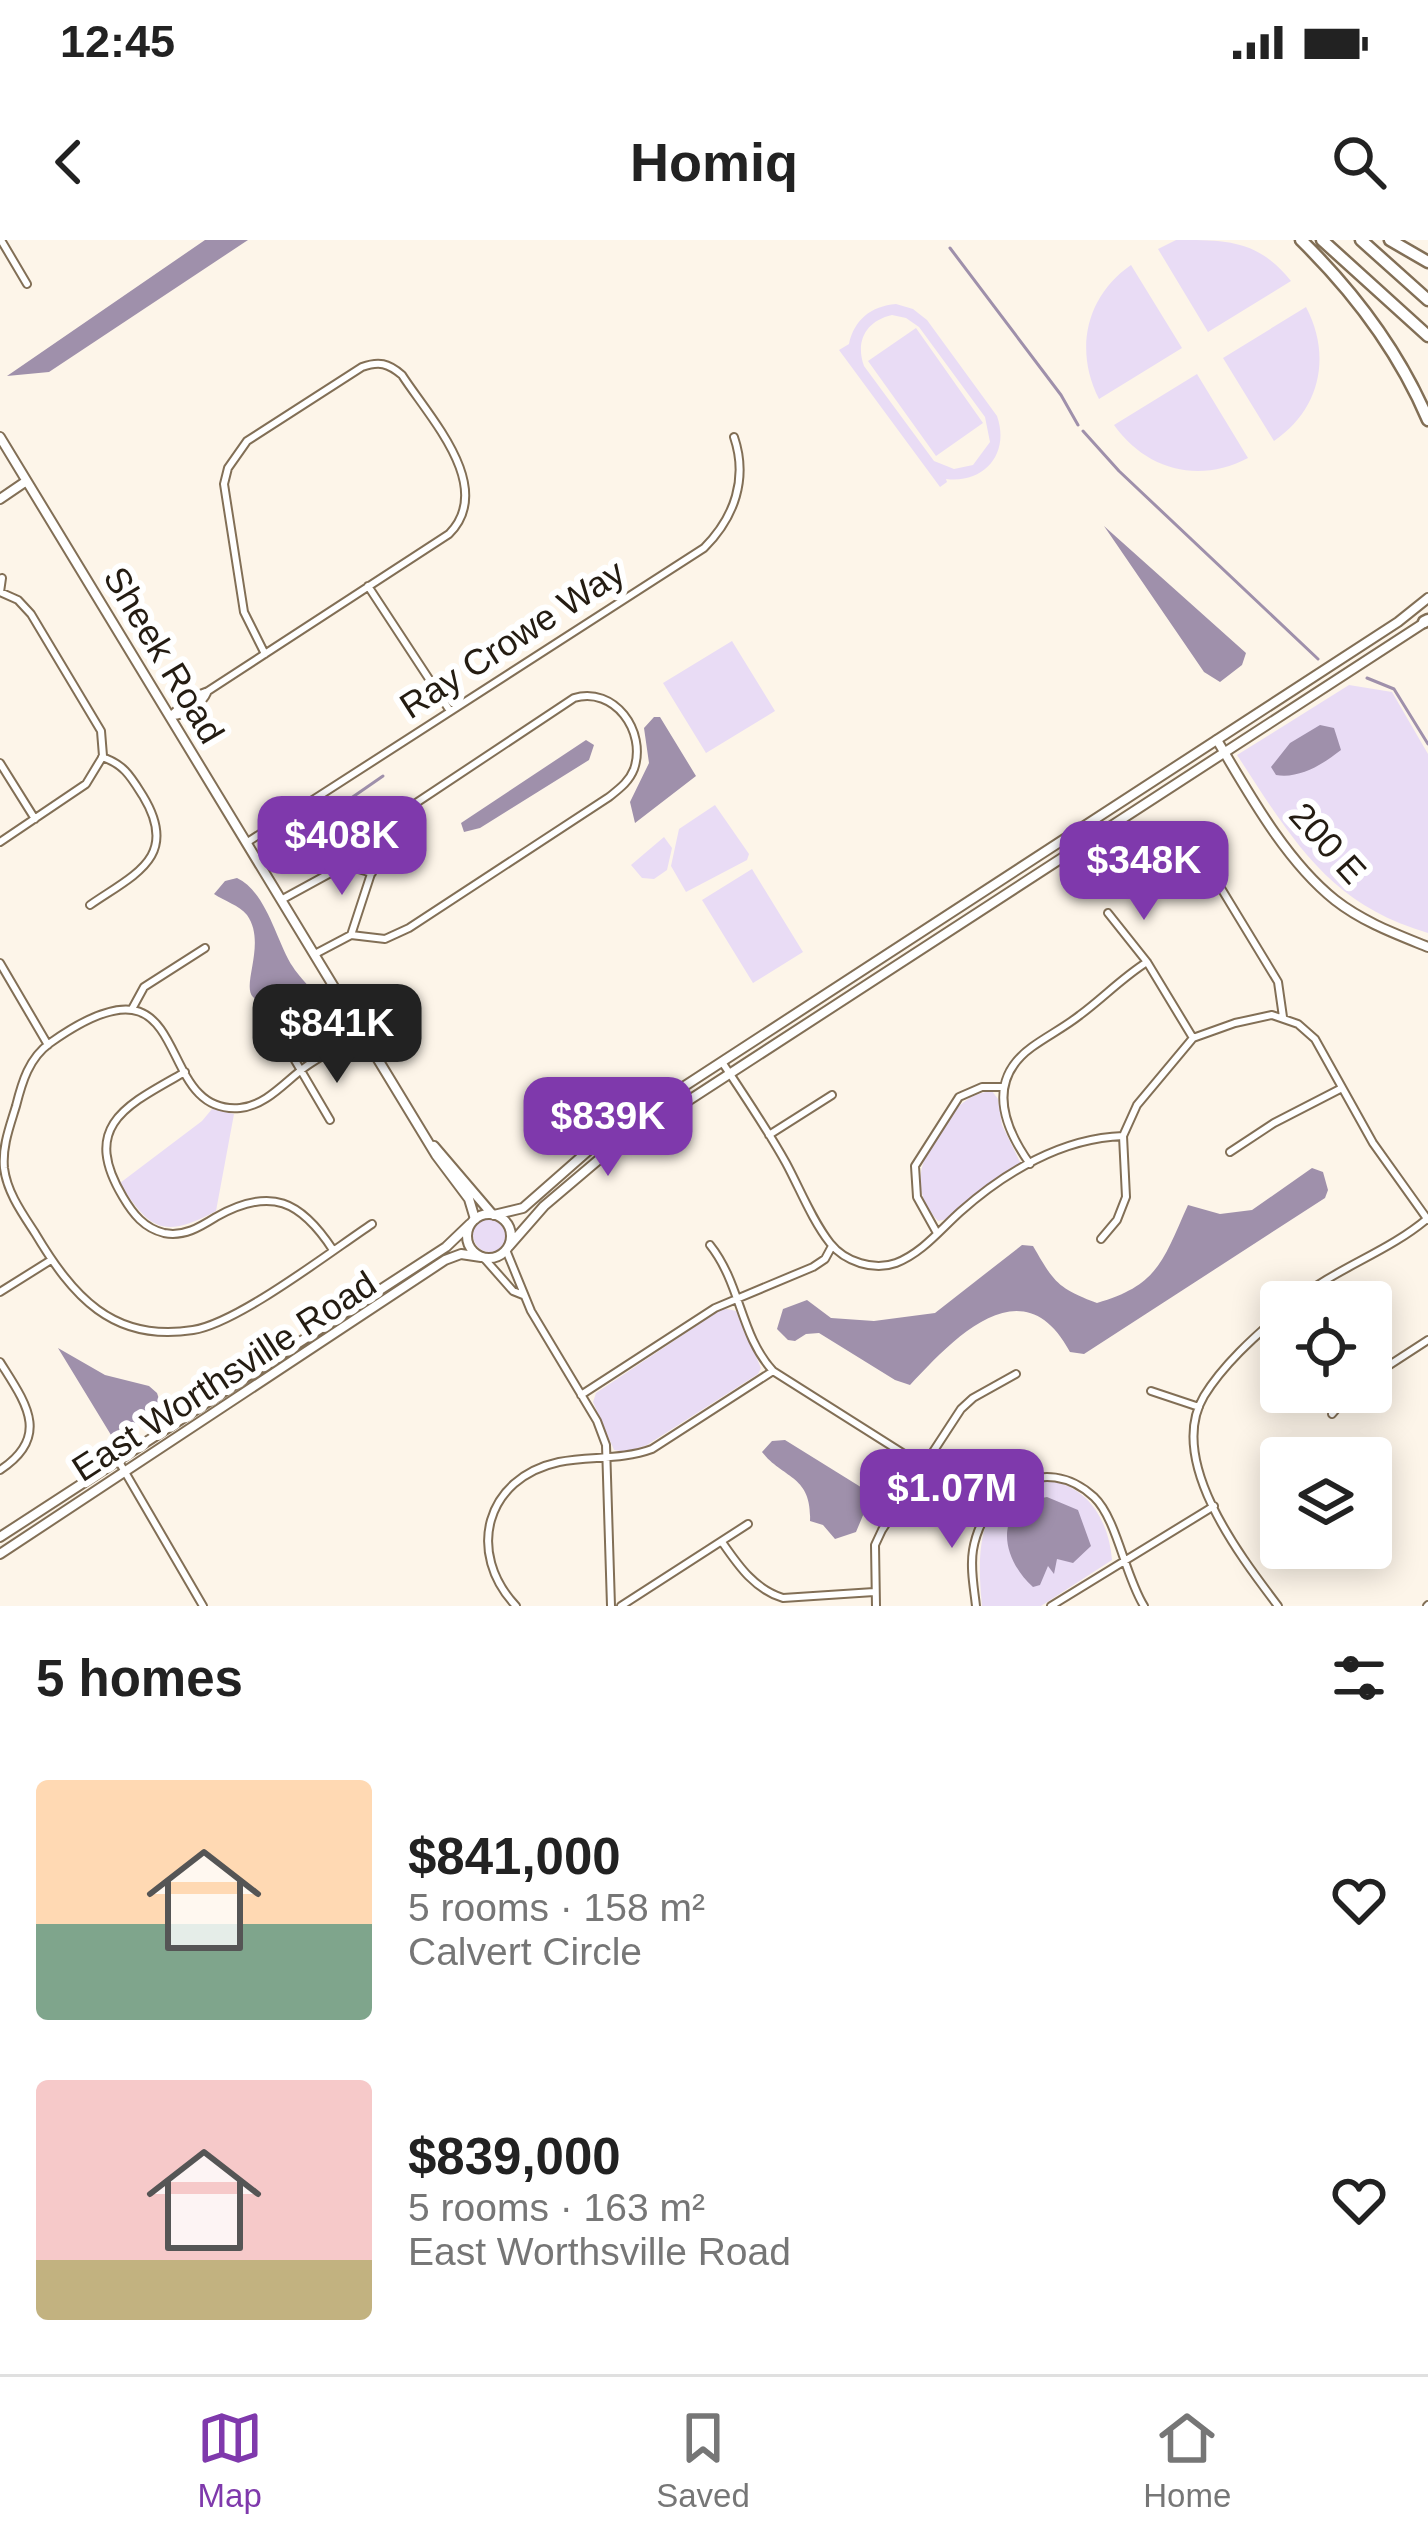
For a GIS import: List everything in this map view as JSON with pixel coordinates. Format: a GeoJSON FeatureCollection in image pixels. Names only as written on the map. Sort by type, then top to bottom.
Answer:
{"type":"FeatureCollection","features":[{"type":"Feature","properties":{"kind":"highway"},"geometry":{"type":"LineString","coordinates":[[1301,240],[1336,274],[1408,374],[1428,420]]}},
{"type":"Feature","properties":{"kind":"highway"},"geometry":{"type":"LineString","coordinates":[[1322,240],[1428,336]]}},
{"type":"Feature","properties":{"kind":"highway"},"geometry":{"type":"LineString","coordinates":[[1361,240],[1428,300]]}},
{"type":"Feature","properties":{"kind":"highway"},"geometry":{"type":"LineString","coordinates":[[1390,240],[1428,262]]}},
{"type":"Feature","properties":{"kind":"main road","name":"Sheek Road"},"geometry":{"type":"LineString","coordinates":[[0,437],[363,1033],[470,1199],[473,1221]]}},
{"type":"Feature","properties":{"kind":"main road"},"geometry":{"type":"LineString","coordinates":[[0,499],[25,482]]}},
{"type":"Feature","properties":{"kind":"main road"},"geometry":{"type":"LineString","coordinates":[[1427,621],[586,1168],[494,1258],[482,1257],[467,1243],[473,1221],[523,1208],[581,1155],[1428,598]]}},
{"type":"Feature","properties":{"kind":"main road","name":"200 E"},"geometry":{"type":"LineString","coordinates":[[1217,740],[1292,854],[1334,898],[1379,927],[1428,947]]}},
{"type":"Feature","properties":{"kind":"main road","name":"Sheek Road"},"geometry":{"type":"LineString","coordinates":[[433,1145],[493,1214]]}},
{"type":"Feature","properties":{"kind":"main road"},"geometry":{"type":"LineString","coordinates":[[493,1214],[509,1227],[508,1248]]}},
{"type":"Feature","properties":{"kind":"main road","name":"East Worthsville Road"},"geometry":{"type":"LineString","coordinates":[[0,1537],[446,1247],[473,1221]]}},
{"type":"Feature","properties":{"kind":"main road","name":"East Worthsville Road"},"geometry":{"type":"LineString","coordinates":[[0,1555],[451,1256],[482,1257]]}},
{"type":"Feature","properties":{"kind":"street"},"geometry":{"type":"LineString","coordinates":[[1,240],[27,284]]}},
{"type":"Feature","properties":{"kind":"street"},"geometry":{"type":"LineString","coordinates":[[170,716],[187,712],[208,691],[265,654],[368,586],[449,534],[462,521],[467,507],[458,463],[402,374],[390,365],[376,362],[350,374],[247,441],[232,459],[224,484],[244,612],[265,654]]}},
{"type":"Feature","properties":{"kind":"street","name":"Ray Crowe Way"},"geometry":{"type":"LineString","coordinates":[[246,843],[704,548],[736,501],[740,465],[734,436]]}},
{"type":"Feature","properties":{"kind":"street"},"geometry":{"type":"LineString","coordinates":[[0,842],[86,784],[102,757],[101,731],[31,614],[18,600],[0,592],[2,578]]}},
{"type":"Feature","properties":{"kind":"street"},"geometry":{"type":"LineString","coordinates":[[368,586],[450,711]]}},
{"type":"Feature","properties":{"kind":"street"},"geometry":{"type":"LineString","coordinates":[[315,954],[351,935],[385,939],[409,928],[609,797],[633,772],[635,740],[605,696],[589,693],[554,710],[395,818],[384,834],[351,935]]}},
{"type":"Feature","properties":{"kind":"street"},"geometry":{"type":"LineString","coordinates":[[90,905],[144,868],[158,835],[156,819],[130,774],[102,757]]}},
{"type":"Feature","properties":{"kind":"street"},"geometry":{"type":"LineString","coordinates":[[0,763],[35,819]]}},
{"type":"Feature","properties":{"kind":"street"},"geometry":{"type":"LineString","coordinates":[[1199,852],[1278,982],[1282,1017]]}},
{"type":"Feature","properties":{"kind":"street"},"geometry":{"type":"LineString","coordinates":[[281,900],[345,865],[372,873]]}},
{"type":"Feature","properties":{"kind":"street"},"geometry":{"type":"LineString","coordinates":[[1108,913],[1147,962],[1193,1038]]}},
{"type":"Feature","properties":{"kind":"street"},"geometry":{"type":"LineString","coordinates":[[132,1009],[144,987],[205,948]]}},
{"type":"Feature","properties":{"kind":"street"},"geometry":{"type":"LineString","coordinates":[[1030,1164],[1008,1131],[1002,1088],[1024,1053],[1147,962]]}},
{"type":"Feature","properties":{"kind":"street"},"geometry":{"type":"LineString","coordinates":[[0,964],[48,1045]]}},
{"type":"Feature","properties":{"kind":"street"},"geometry":{"type":"LineString","coordinates":[[363,1033],[302,1069],[263,1100],[231,1108],[200,1095],[156,1023],[132,1009],[107,1011],[48,1045],[26,1074],[4,1151],[7,1181],[69,1287],[99,1312],[131,1327],[176,1332],[221,1322],[372,1224]]}},
{"type":"Feature","properties":{"kind":"street"},"geometry":{"type":"LineString","coordinates":[[1101,1239],[1117,1220],[1126,1197],[1123,1136],[1137,1105],[1193,1038],[1254,1018],[1282,1017],[1315,1039],[1373,1143],[1428,1219],[1403,1240],[1326,1281]]}},
{"type":"Feature","properties":{"kind":"street"},"geometry":{"type":"LineString","coordinates":[[276,1028],[330,1120]]}},
{"type":"Feature","properties":{"kind":"street"},"geometry":{"type":"LineString","coordinates":[[722,1062],[832,1246],[871,1266],[913,1255],[964,1208],[1059,1147],[1123,1136]]}},
{"type":"Feature","properties":{"kind":"street"},"geometry":{"type":"LineString","coordinates":[[185,1072],[127,1108],[109,1132],[107,1165],[134,1214],[150,1228],[172,1234],[191,1231],[240,1205],[273,1203],[307,1214],[333,1250]]}},
{"type":"Feature","properties":{"kind":"street"},"geometry":{"type":"LineString","coordinates":[[937,1234],[917,1197],[915,1166],[958,1097],[982,1087],[1002,1088]]}},
{"type":"Feature","properties":{"kind":"street"},"geometry":{"type":"LineString","coordinates":[[1230,1152],[1342,1088]]}},
{"type":"Feature","properties":{"kind":"street"},"geometry":{"type":"LineString","coordinates":[[768,1135],[832,1095]]}},
{"type":"Feature","properties":{"kind":"street"},"geometry":{"type":"LineString","coordinates":[[0,1116],[12,1119]]}},
{"type":"Feature","properties":{"kind":"street"},"geometry":{"type":"LineString","coordinates":[[710,1245],[722,1259],[739,1297],[751,1342],[773,1371],[991,1509]]}},
{"type":"Feature","properties":{"kind":"street"},"geometry":{"type":"LineString","coordinates":[[581,1395],[715,1308],[813,1267],[832,1246]]}},
{"type":"Feature","properties":{"kind":"street"},"geometry":{"type":"LineString","coordinates":[[508,1248],[523,1295],[597,1421],[608,1458],[611,1606]]}},
{"type":"Feature","properties":{"kind":"street"},"geometry":{"type":"LineString","coordinates":[[482,1257],[513,1291],[523,1295]]}},
{"type":"Feature","properties":{"kind":"street"},"geometry":{"type":"LineString","coordinates":[[0,1292],[51,1260]]}},
{"type":"Feature","properties":{"kind":"street"},"geometry":{"type":"LineString","coordinates":[[1260,1333],[1204,1395],[1194,1455],[1214,1506],[1278,1606]]}},
{"type":"Feature","properties":{"kind":"street"},"geometry":{"type":"LineString","coordinates":[[1392,1363],[1428,1340]]}},
{"type":"Feature","properties":{"kind":"street"},"geometry":{"type":"LineString","coordinates":[[0,1362],[29,1412],[29,1435],[17,1457],[0,1470]]}},
{"type":"Feature","properties":{"kind":"street"},"geometry":{"type":"LineString","coordinates":[[516,1606],[501,1586],[485,1545],[497,1504],[509,1490],[555,1463],[652,1449],[773,1371]]}},
{"type":"Feature","properties":{"kind":"street"},"geometry":{"type":"LineString","coordinates":[[876,1606],[875,1544],[961,1409],[973,1397],[1016,1374]]}},
{"type":"Feature","properties":{"kind":"street"},"geometry":{"type":"LineString","coordinates":[[1150,1390],[1199,1407]]}},
{"type":"Feature","properties":{"kind":"street"},"geometry":{"type":"LineString","coordinates":[[29,1435],[39,1437]]}},
{"type":"Feature","properties":{"kind":"street"},"geometry":{"type":"LineString","coordinates":[[118,1460],[203,1606]]}},
{"type":"Feature","properties":{"kind":"street"},"geometry":{"type":"LineString","coordinates":[[976,1606],[973,1547],[998,1496],[1028,1478],[1052,1474],[1071,1480],[1104,1509],[1144,1606]]}},
{"type":"Feature","properties":{"kind":"street"},"geometry":{"type":"LineString","coordinates":[[1051,1606],[1214,1506]]}},
{"type":"Feature","properties":{"kind":"street"},"geometry":{"type":"LineString","coordinates":[[621,1606],[748,1524]]}},
{"type":"Feature","properties":{"kind":"street"},"geometry":{"type":"LineString","coordinates":[[722,1541],[748,1576],[783,1598],[875,1592]]}},
{"type":"Feature","properties":{"kind":"shaded area"},"geometry":{"type":"Polygon","coordinates":[[[205,240],[248,240],[49,372],[7,376],[205,240]]]}},
{"type":"Feature","properties":{"kind":"shaded area"},"geometry":{"type":"Polygon","coordinates":[[[1176,240],[1241,245],[1266,257],[1291,281],[1208,332],[1158,249],[1176,240]]]}},
{"type":"Feature","properties":{"kind":"shaded area"},"geometry":{"type":"Polygon","coordinates":[[[1131,265],[1182,348],[1099,399],[1087,362],[1089,325],[1104,292],[1131,265]]]}},
{"type":"Feature","properties":{"kind":"shaded area"},"geometry":{"type":"Polygon","coordinates":[[[896,304],[927,320],[997,416],[997,454],[983,471],[946,479],[940,487],[839,350],[849,344],[865,316],[896,304]],[[892,315],[869,327],[862,340],[864,366],[934,461],[954,469],[973,465],[990,442],[985,417],[919,327],[892,315]]]}},
{"type":"Feature","properties":{"kind":"shaded area"},"geometry":{"type":"Polygon","coordinates":[[[1306,307],[1318,344],[1317,381],[1302,414],[1274,441],[1223,358],[1306,307]]]}},
{"type":"Feature","properties":{"kind":"shaded area"},"geometry":{"type":"Polygon","coordinates":[[[916,328],[983,423],[936,456],[868,361],[916,328]]]}},
{"type":"Feature","properties":{"kind":"shaded area"},"geometry":{"type":"Polygon","coordinates":[[[1197,374],[1248,458],[1211,470],[1175,468],[1142,453],[1114,425],[1197,374]]]}},
{"type":"Feature","properties":{"kind":"shaded area"},"geometry":{"type":"Polygon","coordinates":[[[1104,526],[1246,653],[1242,665],[1220,682],[1204,672],[1104,526]]]}},
{"type":"Feature","properties":{"kind":"shaded area"},"geometry":{"type":"Polygon","coordinates":[[[732,641],[775,711],[706,753],[663,683],[732,641]]]}},
{"type":"Feature","properties":{"kind":"shaded area"},"geometry":{"type":"Polygon","coordinates":[[[1349,685],[1392,692],[1428,754],[1428,933],[1393,920],[1337,886],[1295,840],[1237,755],[1349,685]]]}},
{"type":"Feature","properties":{"kind":"shaded area"},"geometry":{"type":"Polygon","coordinates":[[[660,717],[696,776],[635,823],[630,802],[649,763],[644,728],[660,717]]]}},
{"type":"Feature","properties":{"kind":"shaded area"},"geometry":{"type":"Polygon","coordinates":[[[1320,725],[1334,728],[1341,750],[1302,773],[1276,775],[1271,767],[1290,743],[1320,725]]]}},
{"type":"Feature","properties":{"kind":"shaded area"},"geometry":{"type":"Polygon","coordinates":[[[586,740],[594,745],[589,760],[480,828],[464,832],[461,823],[586,740]]]}},
{"type":"Feature","properties":{"kind":"shaded area"},"geometry":{"type":"Polygon","coordinates":[[[715,805],[749,854],[747,860],[686,892],[671,866],[679,829],[715,805]]]}},
{"type":"Feature","properties":{"kind":"shaded area"},"geometry":{"type":"Polygon","coordinates":[[[335,815],[331,833],[336,851],[300,867],[285,858],[285,846],[335,815]]]}},
{"type":"Feature","properties":{"kind":"shaded area"},"geometry":{"type":"Polygon","coordinates":[[[664,837],[672,848],[667,870],[654,879],[642,878],[631,865],[664,837]]]}},
{"type":"Feature","properties":{"kind":"shaded area"},"geometry":{"type":"Polygon","coordinates":[[[752,869],[803,952],[753,983],[702,900],[752,869]]]}},
{"type":"Feature","properties":{"kind":"shaded area"},"geometry":{"type":"Polygon","coordinates":[[[237,878],[256,894],[293,967],[327,1014],[328,1032],[312,1042],[301,1037],[290,1008],[261,1002],[250,991],[253,926],[244,912],[214,894],[225,881],[237,878]]]}},
{"type":"Feature","properties":{"kind":"shaded area"},"geometry":{"type":"Polygon","coordinates":[[[992,1091],[1021,1164],[938,1221],[921,1188],[926,1154],[961,1105],[992,1091]]]}},
{"type":"Feature","properties":{"kind":"shaded area"},"geometry":{"type":"Polygon","coordinates":[[[212,1109],[234,1114],[216,1211],[184,1225],[160,1226],[140,1212],[120,1183],[212,1109]]]}},
{"type":"Feature","properties":{"kind":"shaded area"},"geometry":{"type":"Polygon","coordinates":[[[1312,1168],[1323,1172],[1328,1190],[1325,1198],[1084,1354],[1070,1352],[1051,1326],[1031,1313],[1010,1311],[968,1331],[910,1385],[819,1333],[795,1341],[777,1329],[783,1309],[807,1300],[831,1318],[874,1321],[935,1313],[1022,1245],[1033,1246],[1065,1288],[1097,1303],[1146,1279],[1165,1255],[1188,1205],[1220,1214],[1252,1210],[1312,1168]]]}},
{"type":"Feature","properties":{"kind":"shaded area"},"geometry":{"type":"Polygon","coordinates":[[[490,1218],[502,1223],[507,1235],[502,1247],[490,1252],[478,1247],[473,1235],[478,1223],[490,1218]]]}},
{"type":"Feature","properties":{"kind":"shaded area"},"geometry":{"type":"Polygon","coordinates":[[[723,1308],[736,1311],[761,1368],[758,1374],[647,1445],[626,1452],[614,1450],[593,1402],[596,1393],[723,1308]]]}},
{"type":"Feature","properties":{"kind":"shaded area"},"geometry":{"type":"Polygon","coordinates":[[[58,1348],[105,1375],[149,1386],[160,1402],[131,1426],[111,1435],[58,1348]]]}},
{"type":"Feature","properties":{"kind":"shaded area"},"geometry":{"type":"Polygon","coordinates":[[[785,1440],[872,1494],[856,1532],[835,1539],[823,1525],[810,1521],[801,1486],[762,1452],[772,1441],[785,1440]]]}},
{"type":"Feature","properties":{"kind":"shaded area"},"geometry":{"type":"Polygon","coordinates":[[[1043,1480],[1072,1488],[1093,1506],[1106,1531],[1112,1560],[1041,1606],[982,1606],[981,1546],[992,1511],[1021,1486],[1043,1480]]]}},
{"type":"Feature","properties":{"kind":"shaded area"},"geometry":{"type":"Polygon","coordinates":[[[1047,1497],[1078,1510],[1091,1546],[1073,1563],[1057,1559],[1054,1574],[1048,1566],[1040,1585],[1033,1587],[1014,1562],[1007,1534],[1017,1510],[1047,1497]]]}},
{"type":"Feature","properties":{"kind":"waterway"},"geometry":{"type":"LineString","coordinates":[[950,248],[1061,395],[1078,425]]}},
{"type":"Feature","properties":{"kind":"waterway"},"geometry":{"type":"LineString","coordinates":[[1083,431],[1119,471],[1318,659]]}},
{"type":"Feature","properties":{"kind":"waterway"},"geometry":{"type":"LineString","coordinates":[[1367,678],[1394,689],[1428,744]]}},
{"type":"Feature","properties":{"kind":"waterway"},"geometry":{"type":"LineString","coordinates":[[333,816],[383,776]]}}]}
